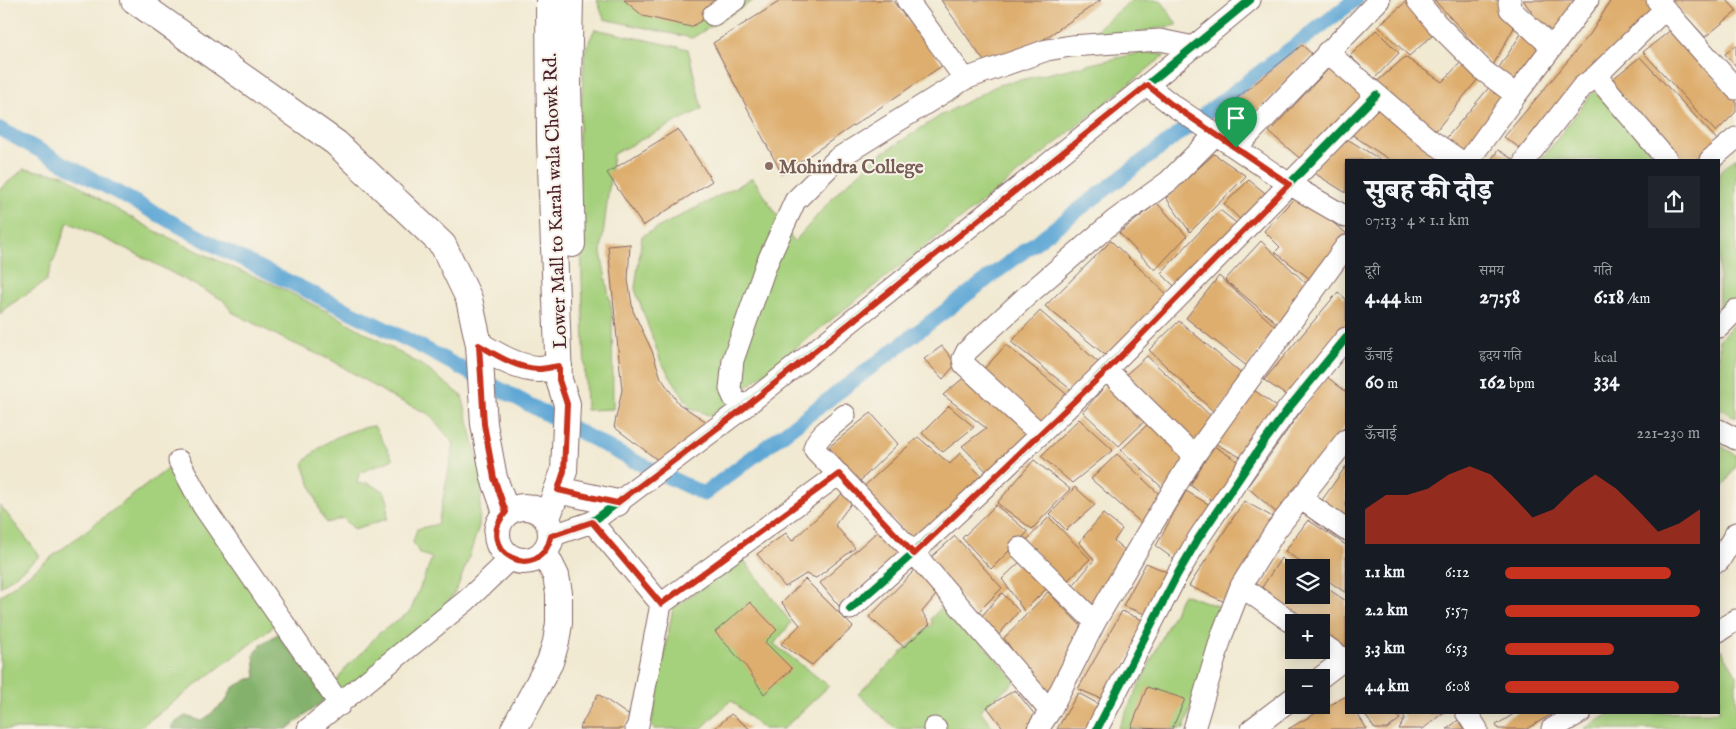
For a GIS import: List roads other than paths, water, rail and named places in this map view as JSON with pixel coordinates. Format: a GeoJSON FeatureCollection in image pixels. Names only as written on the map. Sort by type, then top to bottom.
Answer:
{"type":"FeatureCollection","features":[{"type":"Feature","properties":{"kind":"main road"},"geometry":{"type":"LineString","coordinates":[[134,0],[336,143],[443,245],[469,299],[480,352],[484,424],[494,478],[506,512]]}},
{"type":"Feature","properties":{"kind":"main road","name":"Lower Mall to Karah wala Chowk Rd."},"geometry":{"type":"LineString","coordinates":[[547,535],[564,471],[567,407],[559,380],[550,140],[549,0]]}},
{"type":"Feature","properties":{"kind":"main road"},"geometry":{"type":"LineString","coordinates":[[567,407],[575,382],[568,83],[570,0]]}},
{"type":"Feature","properties":{"kind":"main road"},"geometry":{"type":"LineString","coordinates":[[480,352],[494,354],[519,365],[538,369],[559,366]]}},
{"type":"Feature","properties":{"kind":"main road"},"geometry":{"type":"LineString","coordinates":[[558,490],[617,503]]}},
{"type":"Feature","properties":{"kind":"main road"},"geometry":{"type":"LineString","coordinates":[[514,729],[550,662],[559,623],[558,593],[547,535],[540,512],[524,506],[514,508],[506,512],[500,519],[497,527],[498,545],[511,558],[519,561],[537,558],[547,535]]}},
{"type":"Feature","properties":{"kind":"street"},"geometry":{"type":"LineString","coordinates":[[713,15],[735,0]]}},
{"type":"Feature","properties":{"kind":"street"},"geometry":{"type":"LineString","coordinates":[[907,0],[965,79]]}},
{"type":"Feature","properties":{"kind":"street"},"geometry":{"type":"LineString","coordinates":[[547,535],[592,522],[744,408],[1147,85],[1250,0]]}},
{"type":"Feature","properties":{"kind":"street"},"geometry":{"type":"LineString","coordinates":[[1236,148],[1378,0]]}},
{"type":"Feature","properties":{"kind":"street"},"geometry":{"type":"LineString","coordinates":[[1416,0],[1484,71],[1516,94]]}},
{"type":"Feature","properties":{"kind":"street"},"geometry":{"type":"LineString","coordinates":[[1510,0],[1510,9],[1552,47]]}},
{"type":"Feature","properties":{"kind":"street"},"geometry":{"type":"LineString","coordinates":[[1471,159],[1516,94],[1588,0]]}},
{"type":"Feature","properties":{"kind":"street"},"geometry":{"type":"LineString","coordinates":[[1526,159],[1582,87],[1596,76],[1661,5],[1736,89]]}},
{"type":"Feature","properties":{"kind":"street"},"geometry":{"type":"LineString","coordinates":[[744,408],[734,398],[730,389],[733,360],[766,265],[795,200],[838,159],[965,79],[1047,50],[1071,46],[1160,40],[1194,46]]}},
{"type":"Feature","properties":{"kind":"street"},"geometry":{"type":"LineString","coordinates":[[1327,52],[1430,140],[1458,159]]}},
{"type":"Feature","properties":{"kind":"street"},"geometry":{"type":"LineString","coordinates":[[1596,76],[1666,159]]}},
{"type":"Feature","properties":{"kind":"street"},"geometry":{"type":"LineString","coordinates":[[1147,85],[1171,104],[1289,184],[1345,216]]}},
{"type":"Feature","properties":{"kind":"street"},"geometry":{"type":"LineString","coordinates":[[850,609],[914,554],[1107,370],[1376,95]]}},
{"type":"Feature","properties":{"kind":"street"},"geometry":{"type":"LineString","coordinates":[[1040,434],[964,364],[963,358],[967,351],[1031,292],[1116,220],[1169,181],[1210,130]]}},
{"type":"Feature","properties":{"kind":"street"},"geometry":{"type":"LineString","coordinates":[[1711,159],[1736,138]]}},
{"type":"Feature","properties":{"kind":"street"},"geometry":{"type":"LineString","coordinates":[[1038,729],[1050,711],[1095,622],[1194,456],[1345,247]]}},
{"type":"Feature","properties":{"kind":"street"},"geometry":{"type":"LineString","coordinates":[[1720,326],[1736,310]]}},
{"type":"Feature","properties":{"kind":"street"},"geometry":{"type":"LineString","coordinates":[[1097,729],[1177,575],[1198,539],[1258,449],[1345,339]]}},
{"type":"Feature","properties":{"kind":"street"},"geometry":{"type":"LineString","coordinates":[[1107,370],[1194,456]]}},
{"type":"Feature","properties":{"kind":"street"},"geometry":{"type":"LineString","coordinates":[[846,416],[821,436],[814,448],[914,554],[1050,711]]}},
{"type":"Feature","properties":{"kind":"street"},"geometry":{"type":"LineString","coordinates":[[1720,431],[1736,439]]}},
{"type":"Feature","properties":{"kind":"street"},"geometry":{"type":"LineString","coordinates":[[1194,729],[1222,635],[1241,586],[1276,530],[1345,441]]}},
{"type":"Feature","properties":{"kind":"street"},"geometry":{"type":"LineString","coordinates":[[178,461],[203,506],[340,704]]}},
{"type":"Feature","properties":{"kind":"street"},"geometry":{"type":"LineString","coordinates":[[639,728],[661,604],[839,474]]}},
{"type":"Feature","properties":{"kind":"street"},"geometry":{"type":"LineString","coordinates":[[1300,498],[1345,529]]}},
{"type":"Feature","properties":{"kind":"street"},"geometry":{"type":"LineString","coordinates":[[592,522],[661,604]]}},
{"type":"Feature","properties":{"kind":"street"},"geometry":{"type":"LineString","coordinates":[[1720,559],[1736,533]]}},
{"type":"Feature","properties":{"kind":"street"},"geometry":{"type":"LineString","coordinates":[[1020,548],[1095,622]]}},
{"type":"Feature","properties":{"kind":"street"},"geometry":{"type":"LineString","coordinates":[[308,729],[468,600],[511,558]]}},
{"type":"Feature","properties":{"kind":"street"},"geometry":{"type":"LineString","coordinates":[[1241,586],[1285,618]]}},
{"type":"Feature","properties":{"kind":"street"},"geometry":{"type":"LineString","coordinates":[[1720,630],[1736,620]]}},
{"type":"Feature","properties":{"kind":"street"},"geometry":{"type":"LineString","coordinates":[[1330,649],[1345,659],[1330,670]]}},
{"type":"Feature","properties":{"kind":"street"},"geometry":{"type":"LineString","coordinates":[[1252,729],[1285,704]]}},
{"type":"Feature","properties":{"kind":"street"},"geometry":{"type":"LineString","coordinates":[[1467,714],[1477,729]]}},
{"type":"Feature","properties":{"kind":"street"},"geometry":{"type":"LineString","coordinates":[[1552,729],[1578,714]]}},
{"type":"Feature","properties":{"kind":"waterway"},"geometry":{"type":"LineString","coordinates":[[0,129],[218,247],[420,346],[628,458],[704,494],[1355,0]]}},
{"type":"Feature","properties":{"kind":"place","name":"Mohindra College"},"geometry":{"type":"Point","coordinates":[769,166]}}]}
